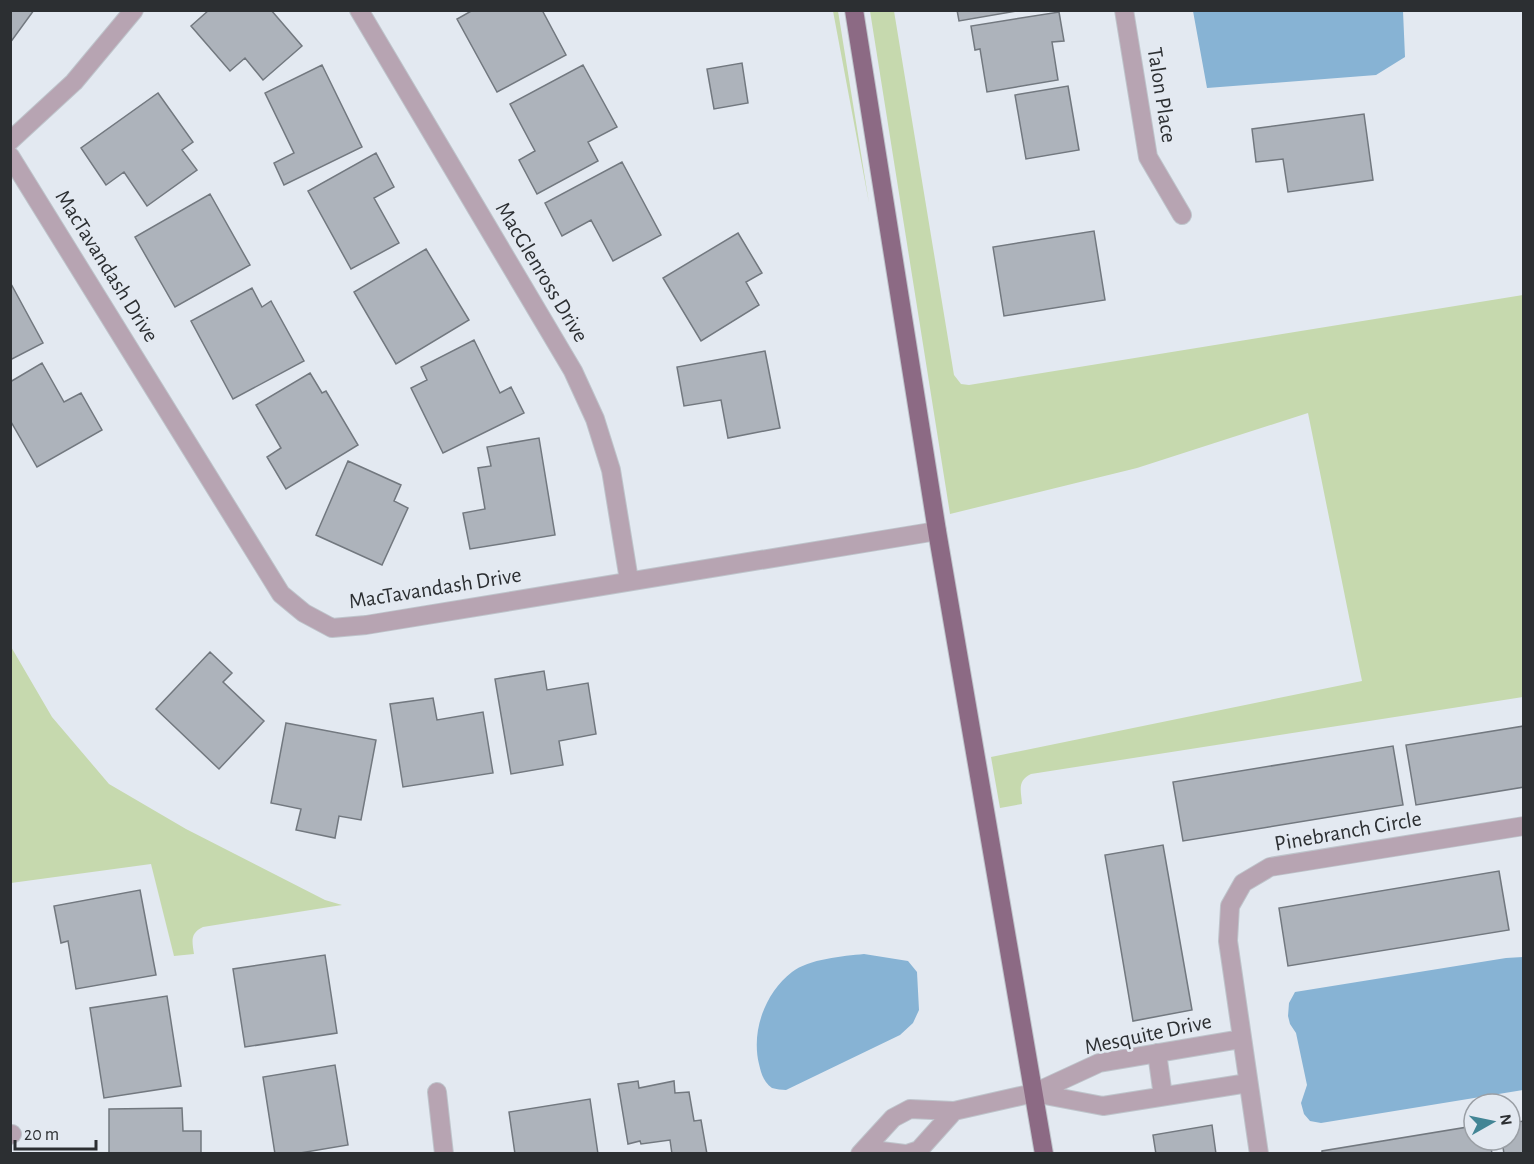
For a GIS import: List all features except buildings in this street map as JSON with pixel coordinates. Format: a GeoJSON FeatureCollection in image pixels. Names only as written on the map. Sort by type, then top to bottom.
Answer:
{"type":"FeatureCollection","features":[{"type":"Feature","properties":{"kind":"main road"},"geometry":{"type":"LineString","coordinates":[[854,10],[937,531],[1044,1154]]}},
{"type":"Feature","properties":{"kind":"street"},"geometry":{"type":"LineString","coordinates":[[10,141],[74,82],[134,10]]}},
{"type":"Feature","properties":{"kind":"street","name":"MacGlenross Drive"},"geometry":{"type":"LineString","coordinates":[[359,10],[577,380],[595,419],[611,470],[629,580]]}},
{"type":"Feature","properties":{"kind":"street","name":"Talon Place"},"geometry":{"type":"LineString","coordinates":[[1124,10],[1148,157],[1182,215]]}},
{"type":"Feature","properties":{"kind":"street","name":"MacTavandash Drive"},"geometry":{"type":"LineString","coordinates":[[10,156],[281,594],[304,613],[332,628],[937,531]]}},
{"type":"Feature","properties":{"kind":"street","name":"Pinebranch Circle"},"geometry":{"type":"LineString","coordinates":[[1259,1154],[1228,941],[1230,906],[1243,883],[1270,867],[1524,826]]}},
{"type":"Feature","properties":{"kind":"street","name":"Mesquite Drive"},"geometry":{"type":"LineString","coordinates":[[1034,1093],[1099,1063],[1241,1039]]}},
{"type":"Feature","properties":{"kind":"street"},"geometry":{"type":"LineString","coordinates":[[1156,1053],[1163,1096]]}},
{"type":"Feature","properties":{"kind":"street"},"geometry":{"type":"LineString","coordinates":[[862,1151],[893,1118],[910,1109],[954,1111],[1034,1093],[1103,1106],[1248,1083]]}},
{"type":"Feature","properties":{"kind":"street"},"geometry":{"type":"LineString","coordinates":[[437,1092],[444,1154]]}},
{"type":"Feature","properties":{"kind":"street"},"geometry":{"type":"LineString","coordinates":[[862,1151],[906,1154],[919,1150],[954,1111]]}},
{"type":"Feature","properties":{"kind":"green space"},"geometry":{"type":"Polygon","coordinates":[[[833,11],[838,11],[869,203],[833,11]]]}},
{"type":"Feature","properties":{"kind":"green space"},"geometry":{"type":"Polygon","coordinates":[[[870,11],[894,11],[954,375],[961,384],[969,385],[1523,295],[1523,697],[1031,774],[1022,783],[1022,804],[1000,808],[991,757],[1362,681],[1308,413],[1137,468],[950,514],[870,11]]]}},
{"type":"Feature","properties":{"kind":"green space"},"geometry":{"type":"Polygon","coordinates":[[[10,645],[52,717],[109,784],[186,829],[325,900],[342,905],[203,927],[194,935],[194,954],[174,956],[151,864],[11,883],[10,645]]]}},
{"type":"Feature","properties":{"kind":"water"},"geometry":{"type":"Polygon","coordinates":[[[1193,11],[1403,11],[1405,57],[1376,75],[1207,88],[1193,11]]]}},
{"type":"Feature","properties":{"kind":"water"},"geometry":{"type":"Polygon","coordinates":[[[864,954],[908,961],[917,972],[919,1010],[913,1023],[900,1035],[786,1090],[769,1086],[761,1071],[757,1039],[762,1014],[774,991],[792,972],[807,964],[864,954]]]}},
{"type":"Feature","properties":{"kind":"water"},"geometry":{"type":"Polygon","coordinates":[[[1523,957],[1523,1090],[1462,1092],[1462,1100],[1321,1123],[1310,1121],[1304,1114],[1301,1103],[1307,1085],[1296,1033],[1288,1016],[1289,1003],[1295,992],[1523,957]]]}}]}
